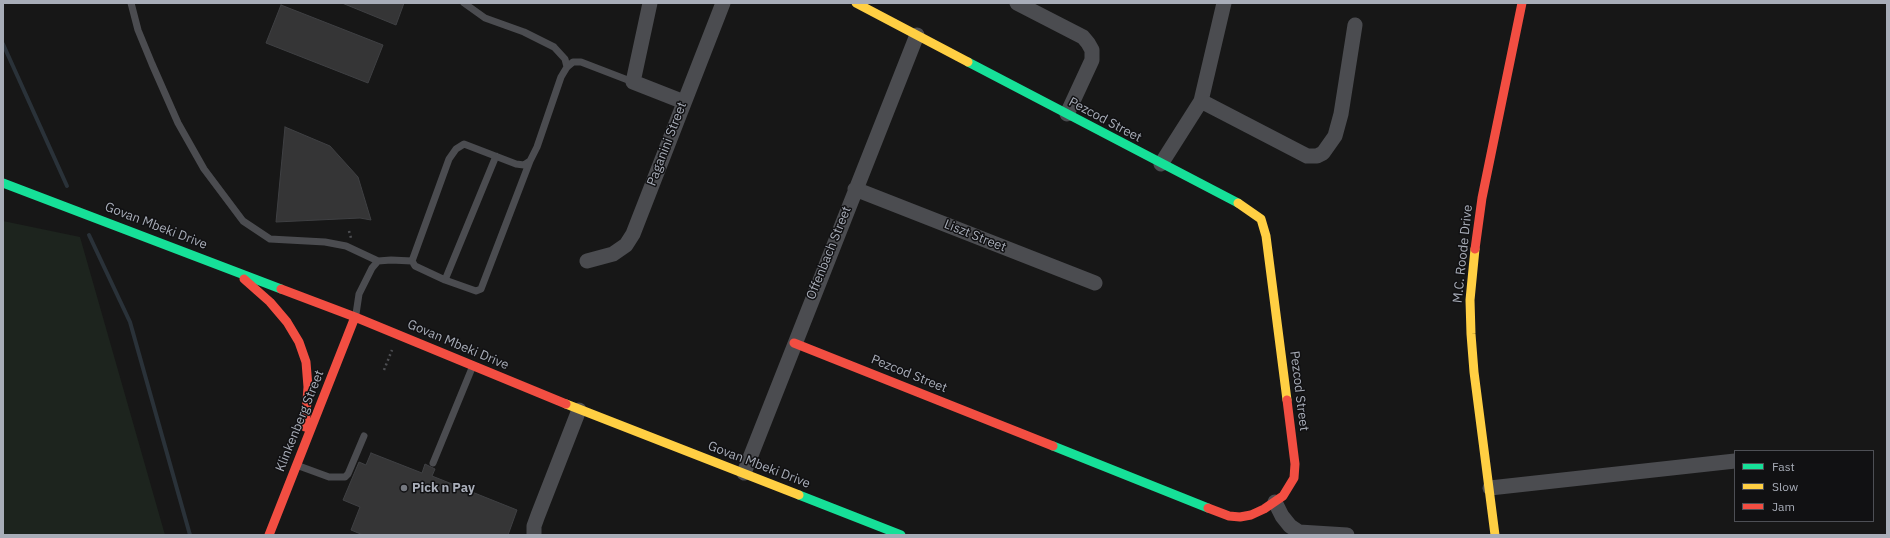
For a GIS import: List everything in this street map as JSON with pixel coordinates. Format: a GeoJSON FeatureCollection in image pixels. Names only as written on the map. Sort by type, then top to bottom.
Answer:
{"type":"FeatureCollection","features":[{"type":"Feature","properties":{"kind":"street"},"geometry":{"type":"LineString","coordinates":[[650,3],[633,82],[684,102]]}},
{"type":"Feature","properties":{"kind":"street","name":"Paganini Street"},"geometry":{"type":"LineString","coordinates":[[587,261],[613,254],[626,245],[633,234],[723,3]]}},
{"type":"Feature","properties":{"kind":"street","name":"Pezcod Street"},"geometry":{"type":"LineString","coordinates":[[794,343],[1229,516],[1240,517],[1251,515],[1275,502],[1283,496],[1294,478],[1295,464],[1261,219],[1243,206],[856,3]]}},
{"type":"Feature","properties":{"kind":"street"},"geometry":{"type":"LineString","coordinates":[[1017,3],[1083,37],[1088,42],[1092,50],[1092,60],[1067,114]]}},
{"type":"Feature","properties":{"kind":"street"},"geometry":{"type":"LineString","coordinates":[[1162,164],[1201,101],[1224,3]]}},
{"type":"Feature","properties":{"kind":"street","name":"M.C. Roode Drive"},"geometry":{"type":"LineString","coordinates":[[1495,535],[1471,334],[1472,269],[1482,198],[1522,3]]}},
{"type":"Feature","properties":{"kind":"street"},"geometry":{"type":"LineString","coordinates":[[1201,101],[1307,156],[1317,156],[1323,153],[1335,136],[1341,114],[1355,25]]}},
{"type":"Feature","properties":{"kind":"street","name":"Offenbach Street"},"geometry":{"type":"LineString","coordinates":[[744,472],[917,35]]}},
{"type":"Feature","properties":{"kind":"street","name":"Govan Mbeki Drive"},"geometry":{"type":"LineString","coordinates":[[3,182],[355,317],[579,410],[744,472],[901,535]]}},
{"type":"Feature","properties":{"kind":"street","name":"Liszt Street"},"geometry":{"type":"LineString","coordinates":[[855,189],[1095,283]]}},
{"type":"Feature","properties":{"kind":"street"},"geometry":{"type":"LineString","coordinates":[[233,270],[270,302],[287,322],[300,342],[306,362],[308,387],[308,413],[302,450]]}},
{"type":"Feature","properties":{"kind":"street","name":"Klinkenberg Street"},"geometry":{"type":"LineString","coordinates":[[269,535],[355,317]]}},
{"type":"Feature","properties":{"kind":"street"},"geometry":{"type":"LineString","coordinates":[[534,535],[534,526],[579,410]]}},
{"type":"Feature","properties":{"kind":"street"},"geometry":{"type":"LineString","coordinates":[[1490,488],[1734,461]]}},
{"type":"Feature","properties":{"kind":"street"},"geometry":{"type":"LineString","coordinates":[[1275,502],[1282,516],[1290,526],[1299,532],[1347,535]]}},
{"type":"Feature","properties":{"kind":"lane"},"geometry":{"type":"LineString","coordinates":[[131,3],[149,58],[178,123],[204,169],[243,221],[270,239],[325,242],[346,246],[378,261],[412,261]]}},
{"type":"Feature","properties":{"kind":"lane"},"geometry":{"type":"LineString","coordinates":[[464,3],[485,18],[524,32],[554,47],[565,59],[567,66]]}},
{"type":"Feature","properties":{"kind":"lane"},"geometry":{"type":"LineString","coordinates":[[412,261],[415,266],[446,280],[476,291],[480,289],[530,161],[537,147],[561,77],[567,66],[573,62],[581,62],[633,82]]}},
{"type":"Feature","properties":{"kind":"lane"},"geometry":{"type":"LineString","coordinates":[[412,261],[449,159],[456,149],[464,144],[516,164],[524,164],[530,161]]}},
{"type":"Feature","properties":{"kind":"lane"},"geometry":{"type":"LineString","coordinates":[[446,280],[496,156]]}},
{"type":"Feature","properties":{"kind":"lane"},"geometry":{"type":"LineString","coordinates":[[355,317],[359,294],[372,268],[378,261]]}},
{"type":"Feature","properties":{"kind":"lane"},"geometry":{"type":"LineString","coordinates":[[433,463],[473,366]]}},
{"type":"Feature","properties":{"kind":"lane"},"geometry":{"type":"LineString","coordinates":[[296,465],[329,476],[344,477],[348,474],[364,436]]}},
{"type":"Feature","properties":{"kind":"path"},"geometry":{"type":"LineString","coordinates":[[384,370],[399,335]]}},
{"type":"Feature","properties":{"kind":"shaded area"},"geometry":{"type":"Polygon","coordinates":[[[3,221],[80,237],[165,535],[3,535],[3,221]]]}},
{"type":"Feature","properties":{"kind":"building"},"geometry":{"type":"Polygon","coordinates":[[[342,3],[404,3],[396,25],[342,3]]]}},
{"type":"Feature","properties":{"kind":"building"},"geometry":{"type":"Polygon","coordinates":[[[281,5],[383,45],[368,83],[266,43],[281,5]]]}},
{"type":"Feature","properties":{"kind":"building"},"geometry":{"type":"Polygon","coordinates":[[[285,127],[330,146],[358,177],[371,220],[360,218],[276,222],[285,127]]]}},
{"type":"Feature","properties":{"kind":"building","name":"Pick n Pay"},"geometry":{"type":"Polygon","coordinates":[[[371,453],[422,473],[425,464],[435,469],[432,476],[517,510],[508,535],[363,535],[351,530],[360,507],[343,500],[359,462],[366,465],[371,453]]]}},
{"type":"Feature","properties":{"kind":"waterway"},"geometry":{"type":"LineString","coordinates":[[3,44],[67,186]]}},
{"type":"Feature","properties":{"kind":"waterway"},"geometry":{"type":"LineString","coordinates":[[89,235],[130,322],[190,535]]}},
{"type":"Feature","properties":{"kind":"traffic: fast"},"geometry":{"type":"LineString","coordinates":[[968,62],[1238,203]]}},
{"type":"Feature","properties":{"kind":"traffic: fast"},"geometry":{"type":"LineString","coordinates":[[3,183],[281,289]]}},
{"type":"Feature","properties":{"kind":"traffic: fast"},"geometry":{"type":"LineString","coordinates":[[1053,446],[1208,508]]}},
{"type":"Feature","properties":{"kind":"traffic: fast"},"geometry":{"type":"LineString","coordinates":[[799,495],[901,535]]}},
{"type":"Feature","properties":{"kind":"traffic: slow"},"geometry":{"type":"LineString","coordinates":[[856,3],[968,62]]}},
{"type":"Feature","properties":{"kind":"traffic: slow"},"geometry":{"type":"LineString","coordinates":[[1238,203],[1261,219],[1266,236],[1287,400]]}},
{"type":"Feature","properties":{"kind":"traffic: slow"},"geometry":{"type":"LineString","coordinates":[[1475,249],[1470,300],[1471,334],[1474,372],[1495,535]]}},
{"type":"Feature","properties":{"kind":"traffic: slow"},"geometry":{"type":"LineString","coordinates":[[566,404],[799,495]]}},
{"type":"Feature","properties":{"kind":"traffic: jam"},"geometry":{"type":"LineString","coordinates":[[1475,249],[1482,198],[1522,3]]}},
{"type":"Feature","properties":{"kind":"traffic: jam"},"geometry":{"type":"LineString","coordinates":[[244,279],[270,302],[287,322],[299,342],[306,362],[308,387],[305,427]]}},
{"type":"Feature","properties":{"kind":"traffic: jam"},"geometry":{"type":"LineString","coordinates":[[281,289],[355,317],[566,404]]}},
{"type":"Feature","properties":{"kind":"traffic: jam"},"geometry":{"type":"LineString","coordinates":[[269,535],[355,317]]}},
{"type":"Feature","properties":{"kind":"traffic: jam"},"geometry":{"type":"LineString","coordinates":[[794,343],[1053,446]]}},
{"type":"Feature","properties":{"kind":"traffic: jam"},"geometry":{"type":"LineString","coordinates":[[1208,508],[1229,516],[1240,517],[1251,515],[1264,509],[1283,496],[1294,478],[1295,464],[1287,400]]}},
{"type":"Feature","properties":{"kind":"place","name":"Pick n Pay"},"geometry":{"type":"Point","coordinates":[404,488]}}]}
